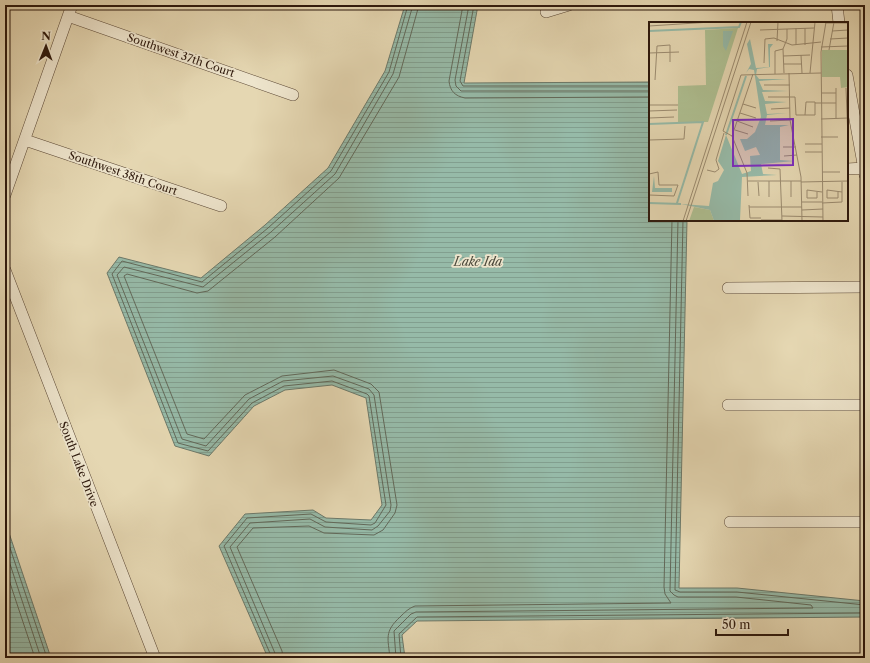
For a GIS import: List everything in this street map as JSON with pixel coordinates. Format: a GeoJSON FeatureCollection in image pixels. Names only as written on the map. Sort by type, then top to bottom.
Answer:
{"type":"FeatureCollection","features":[{"type":"Feature","properties":{"kind":"street"},"geometry":{"type":"LineString","coordinates":[[546,12],[568,5]]}},
{"type":"Feature","properties":{"kind":"street"},"geometry":{"type":"LineString","coordinates":[[837,5],[839,22]]}},
{"type":"Feature","properties":{"kind":"street"},"geometry":{"type":"LineString","coordinates":[[5,195],[70,10]]}},
{"type":"Feature","properties":{"kind":"street","name":"Southwest 37th Court"},"geometry":{"type":"LineString","coordinates":[[70,10],[293,95]]}},
{"type":"Feature","properties":{"kind":"street"},"geometry":{"type":"LineString","coordinates":[[848,81],[864,172],[848,169]]}},
{"type":"Feature","properties":{"kind":"street","name":"Southwest 38th Court"},"geometry":{"type":"LineString","coordinates":[[25,140],[221,206]]}},
{"type":"Feature","properties":{"kind":"street","name":"South Lake Drive"},"geometry":{"type":"LineString","coordinates":[[5,270],[155,658]]}},
{"type":"Feature","properties":{"kind":"street"},"geometry":{"type":"LineString","coordinates":[[728,288],[865,287]]}},
{"type":"Feature","properties":{"kind":"street"},"geometry":{"type":"LineString","coordinates":[[728,405],[865,405]]}},
{"type":"Feature","properties":{"kind":"street"},"geometry":{"type":"LineString","coordinates":[[730,522],[865,522]]}},
{"type":"Feature","properties":{"kind":"water","name":"Lake Ida"},"geometry":{"type":"Polygon","coordinates":[[[405,5],[478,5],[464,83],[649,82],[649,221],[687,221],[679,588],[737,588],[865,601],[865,617],[417,621],[402,635],[405,658],[268,658],[219,546],[245,514],[313,510],[326,518],[371,520],[382,505],[366,398],[332,385],[285,390],[254,406],[209,456],[175,446],[107,273],[119,257],[201,278],[265,225],[328,168],[385,71],[405,5]]]}},
{"type":"Feature","properties":{"kind":"water"},"geometry":{"type":"Polygon","coordinates":[[[5,521],[51,658],[5,658],[5,521]]]}}]}
